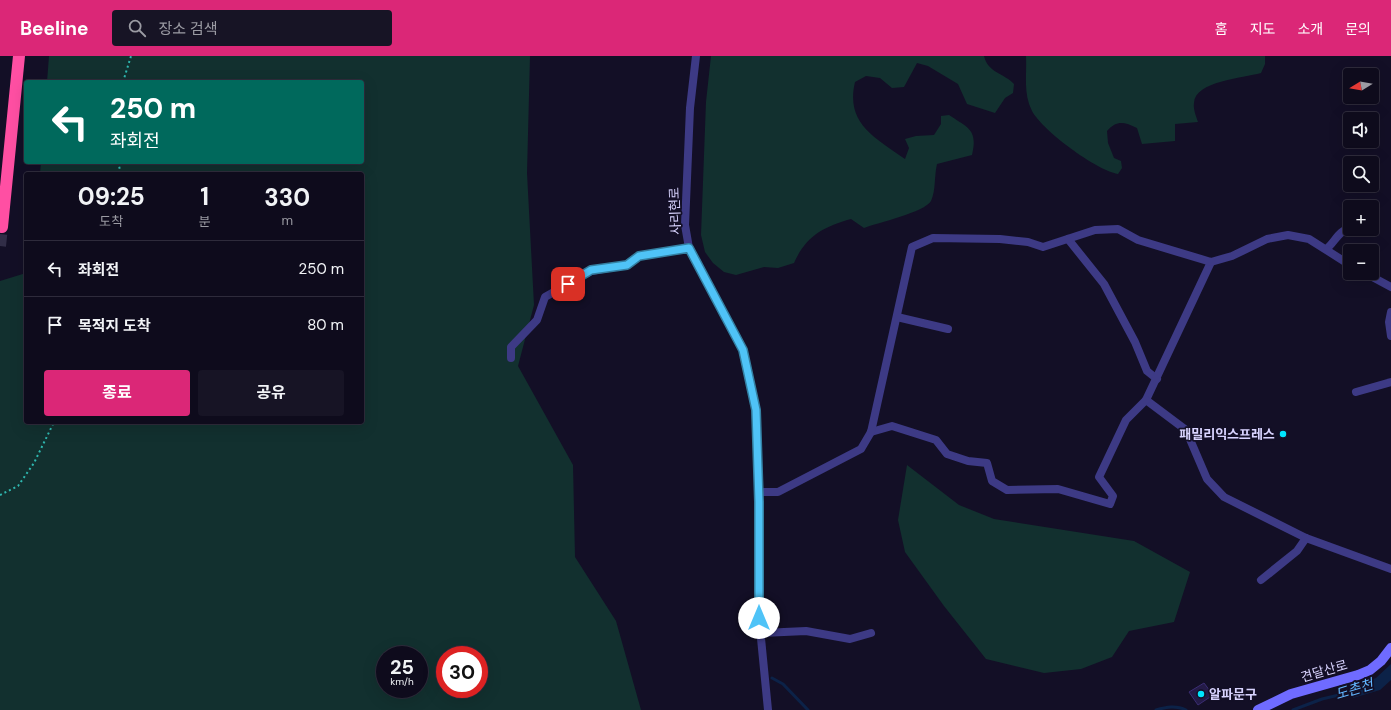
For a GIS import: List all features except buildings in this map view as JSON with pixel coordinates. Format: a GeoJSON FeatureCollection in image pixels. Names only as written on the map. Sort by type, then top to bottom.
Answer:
{"type":"FeatureCollection","features":[{"type":"Feature","properties":{"kind":"highway"},"geometry":{"type":"LineString","coordinates":[[2,226],[19,56]]}},
{"type":"Feature","properties":{"kind":"street","name":"사리현로"},"geometry":{"type":"LineString","coordinates":[[696,56],[690,108],[685,195],[685,225],[689,248],[743,350],[756,410],[759,492],[760,633],[768,710]]}},
{"type":"Feature","properties":{"kind":"street"},"geometry":{"type":"LineString","coordinates":[[759,492],[778,492],[861,449],[871,432],[912,247],[933,238],[1000,239],[1028,242],[1043,247],[1095,230],[1118,229],[1138,240],[1210,262],[1232,256],[1267,239],[1288,235],[1309,239],[1343,261]]}},
{"type":"Feature","properties":{"kind":"street"},"geometry":{"type":"LineString","coordinates":[[1326,250],[1343,232]]}},
{"type":"Feature","properties":{"kind":"street"},"geometry":{"type":"LineString","coordinates":[[1068,239],[1104,284],[1136,342],[1148,371],[1157,379]]}},
{"type":"Feature","properties":{"kind":"street"},"geometry":{"type":"LineString","coordinates":[[511,358],[511,347],[537,320],[545,297],[591,270],[627,265],[639,256],[689,248]]}},
{"type":"Feature","properties":{"kind":"street"},"geometry":{"type":"LineString","coordinates":[[871,432],[892,426],[936,440],[946,454],[968,461],[987,463],[992,481],[1007,490],[1058,489],[1110,504],[1113,496],[1098,477],[1126,420],[1146,400],[1157,379],[1210,262]]}},
{"type":"Feature","properties":{"kind":"street"},"geometry":{"type":"LineString","coordinates":[[1378,280],[1391,287]]}},
{"type":"Feature","properties":{"kind":"street"},"geometry":{"type":"LineString","coordinates":[[1391,312],[1389,322],[1391,336]]}},
{"type":"Feature","properties":{"kind":"street"},"geometry":{"type":"LineString","coordinates":[[897,317],[948,329]]}},
{"type":"Feature","properties":{"kind":"street"},"geometry":{"type":"LineString","coordinates":[[1356,392],[1391,382]]}},
{"type":"Feature","properties":{"kind":"street"},"geometry":{"type":"LineString","coordinates":[[1146,400],[1186,430],[1207,479],[1224,497],[1306,538],[1391,569]]}},
{"type":"Feature","properties":{"kind":"street"},"geometry":{"type":"LineString","coordinates":[[1261,580],[1297,551],[1306,538]]}},
{"type":"Feature","properties":{"kind":"street"},"geometry":{"type":"LineString","coordinates":[[760,633],[806,631],[850,639],[871,633]]}},
{"type":"Feature","properties":{"kind":"street","name":"견달산로"},"geometry":{"type":"LineString","coordinates":[[1258,710],[1291,694],[1358,675],[1370,670],[1381,661],[1391,648]]}},
{"type":"Feature","properties":{"kind":"path"},"geometry":{"type":"LineString","coordinates":[[124,80],[131,56]]}},
{"type":"Feature","properties":{"kind":"path"},"geometry":{"type":"LineString","coordinates":[[0,494],[18,486],[34,463],[53,424]]}},
{"type":"Feature","properties":{"kind":"green space"},"geometry":{"type":"Polygon","coordinates":[[[49,56],[530,56],[527,173],[534,305],[518,366],[573,465],[575,557],[616,621],[641,710],[0,710],[0,281],[24,274],[24,424],[364,424],[364,172],[40,172],[41,164],[364,164],[364,80],[47,80],[49,56]]]}},
{"type":"Feature","properties":{"kind":"green space"},"geometry":{"type":"Polygon","coordinates":[[[711,56],[984,56],[989,66],[1014,84],[1013,93],[1005,98],[995,113],[967,104],[958,84],[928,66],[917,63],[904,87],[892,88],[880,78],[866,76],[855,82],[853,97],[855,109],[859,119],[865,128],[874,136],[905,159],[909,148],[905,139],[916,136],[934,135],[941,124],[941,116],[949,115],[970,130],[974,140],[972,155],[937,164],[934,192],[931,201],[920,209],[864,228],[851,219],[832,225],[810,239],[794,263],[778,268],[764,267],[736,275],[724,272],[713,263],[705,252],[701,235],[706,102],[711,56]]]}},
{"type":"Feature","properties":{"kind":"green space"},"geometry":{"type":"Polygon","coordinates":[[[1026,56],[1265,56],[1265,64],[1261,73],[1221,82],[1202,90],[1196,96],[1194,103],[1194,110],[1198,122],[1175,124],[1175,141],[1142,144],[1137,128],[1124,123],[1111,127],[1107,131],[1108,143],[1114,158],[1121,161],[1122,168],[1118,174],[1108,171],[1084,158],[1058,139],[1038,119],[1032,111],[1027,97],[1026,56]]]}},
{"type":"Feature","properties":{"kind":"green space"},"geometry":{"type":"Polygon","coordinates":[[[907,465],[959,505],[994,519],[1134,541],[1190,572],[1174,622],[1129,631],[1112,657],[1081,669],[1044,673],[986,659],[944,606],[905,552],[898,520],[907,465]]]}},
{"type":"Feature","properties":{"kind":"water"},"geometry":{"type":"Polygon","coordinates":[[[1391,664],[1391,680],[1380,690],[1353,698],[1353,686],[1376,678],[1391,664]]]}},
{"type":"Feature","properties":{"kind":"waterway","name":"도촌천"},"geometry":{"type":"LineString","coordinates":[[772,678],[783,684],[808,710]]}},
{"type":"Feature","properties":{"kind":"waterway","name":"도촌천"},"geometry":{"type":"LineString","coordinates":[[1293,710],[1322,699],[1356,691]]}},
{"type":"Feature","properties":{"kind":"waterway","name":"도촌천"},"geometry":{"type":"LineString","coordinates":[[1156,710],[1171,707],[1178,707],[1186,710]]}},
{"type":"Feature","properties":{"kind":"tunnel"},"geometry":{"type":"LineString","coordinates":[[0,246],[2,227]]}},
{"type":"Feature","properties":{"kind":"place","name":"패밀리익스프레스"},"geometry":{"type":"Point","coordinates":[1283,434]}},
{"type":"Feature","properties":{"kind":"place","name":"알파문구"},"geometry":{"type":"Point","coordinates":[1201,694]}},
{"type":"Feature","properties":{"kind":"route"},"geometry":{"type":"LineString","coordinates":[[568,284],[591,270],[627,265],[639,256],[689,248],[743,350],[756,410],[759,502],[759,618]]}}]}
